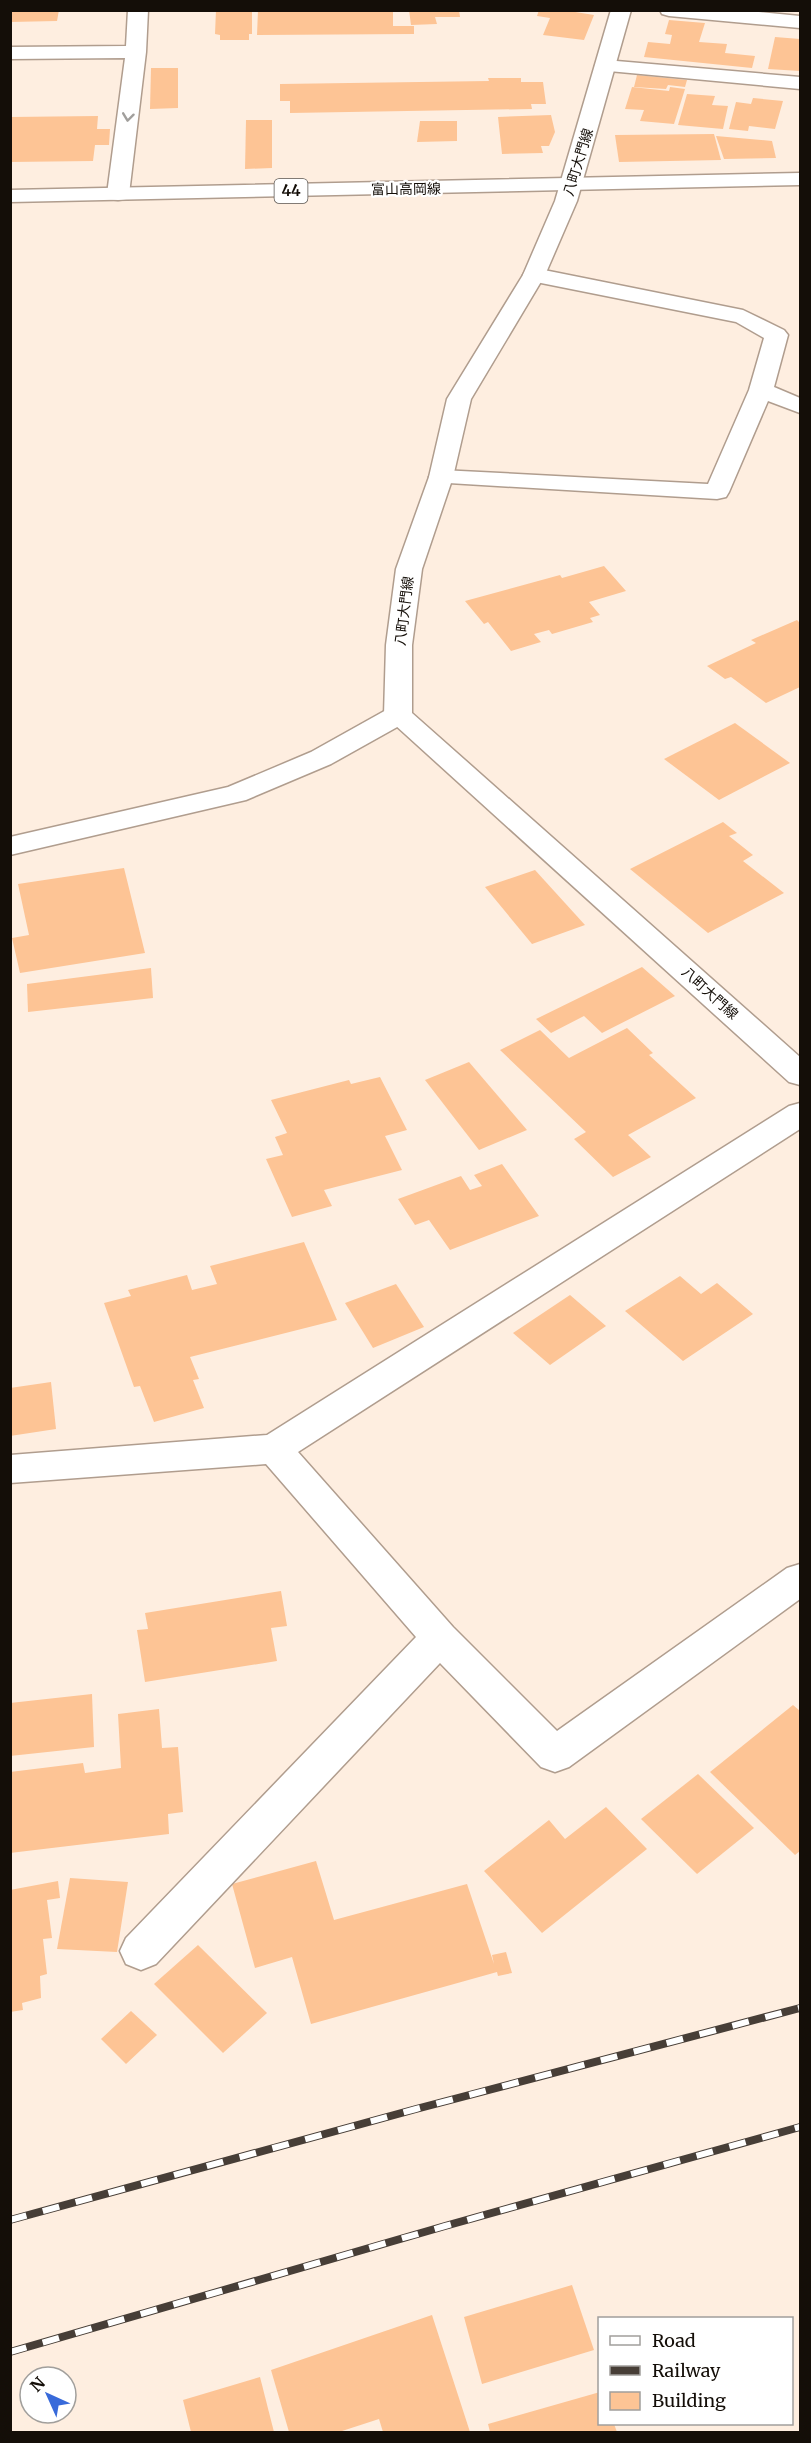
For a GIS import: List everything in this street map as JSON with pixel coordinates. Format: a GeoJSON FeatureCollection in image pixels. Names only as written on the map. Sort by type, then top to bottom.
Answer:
{"type":"FeatureCollection","features":[{"type":"Feature","properties":{"kind":"street"},"geometry":{"type":"LineString","coordinates":[[118,194],[135,56],[138,10]]}},
{"type":"Feature","properties":{"kind":"street","name":"八町大門線"},"geometry":{"type":"LineString","coordinates":[[621,10],[567,201],[534,275],[459,399],[441,477],[409,569],[399,645],[398,715],[801,1074]]}},
{"type":"Feature","properties":{"kind":"street"},"geometry":{"type":"LineString","coordinates":[[669,10],[801,22]]}},
{"type":"Feature","properties":{"kind":"street"},"geometry":{"type":"LineString","coordinates":[[10,53],[135,56]]}},
{"type":"Feature","properties":{"kind":"street"},"geometry":{"type":"LineString","coordinates":[[606,66],[801,83]]}},
{"type":"Feature","properties":{"kind":"street","name":"富山高岡線"},"geometry":{"type":"LineString","coordinates":[[10,196],[801,179]]}},
{"type":"Feature","properties":{"kind":"street"},"geometry":{"type":"LineString","coordinates":[[441,477],[717,492],[736,443],[761,390],[776,335],[743,317],[534,275]]}},
{"type":"Feature","properties":{"kind":"street"},"geometry":{"type":"LineString","coordinates":[[761,390],[801,406]]}},
{"type":"Feature","properties":{"kind":"street"},"geometry":{"type":"LineString","coordinates":[[10,846],[236,794],[321,758],[398,715]]}},
{"type":"Feature","properties":{"kind":"street"},"geometry":{"type":"LineString","coordinates":[[10,1469],[274,1449],[801,1114]]}},
{"type":"Feature","properties":{"kind":"street"},"geometry":{"type":"LineString","coordinates":[[274,1449],[440,1638],[555,1755],[801,1579]]}},
{"type":"Feature","properties":{"kind":"street"},"geometry":{"type":"LineString","coordinates":[[141,1951],[440,1638]]}},
{"type":"Feature","properties":{"kind":"building"},"geometry":{"type":"Polygon","coordinates":[[[10,10],[59,10],[57,21],[10,22],[10,10]]]}},
{"type":"Feature","properties":{"kind":"building"},"geometry":{"type":"Polygon","coordinates":[[[216,10],[252,10],[252,34],[249,34],[249,40],[220,40],[220,35],[215,34],[216,10]]]}},
{"type":"Feature","properties":{"kind":"building"},"geometry":{"type":"Polygon","coordinates":[[[258,10],[393,10],[393,26],[414,26],[414,34],[257,35],[258,10]]]}},
{"type":"Feature","properties":{"kind":"building"},"geometry":{"type":"Polygon","coordinates":[[[409,10],[459,10],[460,17],[435,17],[437,24],[411,25],[409,10]]]}},
{"type":"Feature","properties":{"kind":"building"},"geometry":{"type":"Polygon","coordinates":[[[539,10],[563,10],[594,15],[584,40],[543,35],[550,18],[537,16],[539,10]]]}},
{"type":"Feature","properties":{"kind":"building"},"geometry":{"type":"Polygon","coordinates":[[[669,20],[705,23],[699,42],[727,44],[725,53],[755,56],[752,68],[644,57],[648,42],[670,44],[672,35],[665,34],[669,20]]]}},
{"type":"Feature","properties":{"kind":"building"},"geometry":{"type":"Polygon","coordinates":[[[775,37],[800,39],[800,71],[768,69],[775,37]]]}},
{"type":"Feature","properties":{"kind":"building"},"geometry":{"type":"Polygon","coordinates":[[[151,68],[178,68],[178,108],[150,109],[151,68]]]}},
{"type":"Feature","properties":{"kind":"building"},"geometry":{"type":"Polygon","coordinates":[[[637,75],[687,80],[685,87],[668,85],[666,89],[634,87],[637,75]]]}},
{"type":"Feature","properties":{"kind":"building"},"geometry":{"type":"Polygon","coordinates":[[[488,78],[521,78],[521,82],[543,82],[546,104],[531,104],[532,109],[290,113],[290,101],[280,101],[280,84],[489,81],[488,78]]]}},
{"type":"Feature","properties":{"kind":"building"},"geometry":{"type":"Polygon","coordinates":[[[632,87],[669,91],[670,87],[685,89],[674,124],[640,121],[644,110],[625,109],[632,87]]]}},
{"type":"Feature","properties":{"kind":"building"},"geometry":{"type":"Polygon","coordinates":[[[687,94],[715,96],[712,105],[728,106],[723,129],[678,125],[687,94]]]}},
{"type":"Feature","properties":{"kind":"building"},"geometry":{"type":"Polygon","coordinates":[[[753,98],[783,101],[775,129],[749,126],[748,131],[729,129],[736,102],[751,104],[753,98]]]}},
{"type":"Feature","properties":{"kind":"building"},"geometry":{"type":"Polygon","coordinates":[[[551,115],[555,132],[549,146],[541,146],[543,153],[502,154],[498,117],[551,115]]]}},
{"type":"Feature","properties":{"kind":"building"},"geometry":{"type":"Polygon","coordinates":[[[98,116],[97,129],[110,129],[109,145],[95,145],[93,161],[10,162],[10,117],[98,116]]]}},
{"type":"Feature","properties":{"kind":"building"},"geometry":{"type":"Polygon","coordinates":[[[246,120],[272,120],[272,168],[245,169],[246,120]]]}},
{"type":"Feature","properties":{"kind":"building"},"geometry":{"type":"Polygon","coordinates":[[[420,121],[457,121],[457,141],[417,142],[420,121]]]}},
{"type":"Feature","properties":{"kind":"building"},"geometry":{"type":"Polygon","coordinates":[[[714,134],[721,160],[619,162],[615,135],[714,134]]]}},
{"type":"Feature","properties":{"kind":"building"},"geometry":{"type":"Polygon","coordinates":[[[716,136],[772,141],[776,158],[724,159],[716,136]]]}},
{"type":"Feature","properties":{"kind":"building"},"geometry":{"type":"Polygon","coordinates":[[[604,566],[626,591],[589,602],[600,615],[590,618],[593,622],[552,634],[549,630],[534,634],[541,642],[511,651],[488,622],[484,624],[465,601],[560,575],[562,578],[604,566]]]}},
{"type":"Feature","properties":{"kind":"building"},"geometry":{"type":"Polygon","coordinates":[[[797,620],[800,623],[800,687],[766,703],[731,677],[725,679],[707,666],[756,643],[751,640],[797,620]]]}},
{"type":"Feature","properties":{"kind":"building"},"geometry":{"type":"Polygon","coordinates":[[[735,723],[790,763],[719,800],[664,759],[735,723]]]}},
{"type":"Feature","properties":{"kind":"building"},"geometry":{"type":"Polygon","coordinates":[[[723,822],[737,833],[729,836],[753,855],[743,861],[784,893],[708,933],[630,869],[723,822]]]}},
{"type":"Feature","properties":{"kind":"building"},"geometry":{"type":"Polygon","coordinates":[[[124,868],[145,953],[20,973],[12,938],[29,935],[18,884],[124,868]]]}},
{"type":"Feature","properties":{"kind":"building"},"geometry":{"type":"Polygon","coordinates":[[[535,870],[585,925],[532,944],[485,887],[535,870]]]}},
{"type":"Feature","properties":{"kind":"building"},"geometry":{"type":"Polygon","coordinates":[[[642,967],[675,996],[602,1033],[584,1016],[551,1033],[536,1019],[642,967]]]}},
{"type":"Feature","properties":{"kind":"building"},"geometry":{"type":"Polygon","coordinates":[[[151,968],[153,998],[28,1012],[27,984],[151,968]]]}},
{"type":"Feature","properties":{"kind":"building"},"geometry":{"type":"Polygon","coordinates":[[[627,1028],[653,1053],[649,1055],[696,1098],[628,1135],[651,1157],[613,1177],[574,1139],[586,1132],[500,1050],[540,1030],[569,1058],[627,1028]]]}},
{"type":"Feature","properties":{"kind":"building"},"geometry":{"type":"Polygon","coordinates":[[[469,1062],[527,1130],[479,1150],[425,1080],[469,1062]]]}},
{"type":"Feature","properties":{"kind":"building"},"geometry":{"type":"Polygon","coordinates":[[[380,1077],[407,1130],[385,1136],[402,1170],[324,1190],[332,1206],[292,1217],[266,1159],[283,1155],[275,1137],[287,1133],[271,1100],[349,1080],[351,1084],[380,1077]]]}},
{"type":"Feature","properties":{"kind":"building"},"geometry":{"type":"Polygon","coordinates":[[[502,1164],[539,1216],[450,1250],[429,1220],[415,1225],[398,1199],[461,1176],[470,1190],[482,1186],[474,1175],[502,1164]]]}},
{"type":"Feature","properties":{"kind":"building"},"geometry":{"type":"Polygon","coordinates":[[[304,1242],[337,1320],[190,1357],[199,1379],[193,1380],[204,1408],[154,1422],[140,1386],[134,1387],[104,1303],[131,1296],[128,1290],[187,1275],[192,1290],[217,1284],[210,1266],[304,1242]]]}},
{"type":"Feature","properties":{"kind":"building"},"geometry":{"type":"Polygon","coordinates":[[[680,1276],[701,1294],[717,1283],[753,1314],[683,1361],[625,1311],[680,1276]]]}},
{"type":"Feature","properties":{"kind":"building"},"geometry":{"type":"Polygon","coordinates":[[[396,1284],[424,1327],[373,1348],[345,1303],[396,1284]]]}},
{"type":"Feature","properties":{"kind":"building"},"geometry":{"type":"Polygon","coordinates":[[[570,1295],[606,1326],[550,1365],[513,1333],[570,1295]]]}},
{"type":"Feature","properties":{"kind":"building"},"geometry":{"type":"Polygon","coordinates":[[[51,1382],[56,1429],[10,1436],[10,1388],[51,1382]]]}},
{"type":"Feature","properties":{"kind":"building"},"geometry":{"type":"Polygon","coordinates":[[[281,1591],[287,1626],[271,1628],[277,1661],[145,1682],[137,1630],[148,1629],[145,1613],[281,1591]]]}},
{"type":"Feature","properties":{"kind":"building"},"geometry":{"type":"Polygon","coordinates":[[[92,1694],[94,1747],[10,1756],[10,1703],[92,1694]]]}},
{"type":"Feature","properties":{"kind":"building"},"geometry":{"type":"Polygon","coordinates":[[[793,1705],[800,1711],[800,1851],[795,1855],[710,1772],[793,1705]]]}},
{"type":"Feature","properties":{"kind":"building"},"geometry":{"type":"Polygon","coordinates":[[[159,1709],[162,1748],[178,1747],[183,1812],[168,1814],[169,1834],[10,1853],[10,1772],[83,1763],[85,1773],[121,1768],[118,1714],[159,1709]]]}},
{"type":"Feature","properties":{"kind":"building"},"geometry":{"type":"Polygon","coordinates":[[[698,1774],[754,1828],[697,1874],[641,1819],[698,1774]]]}},
{"type":"Feature","properties":{"kind":"building"},"geometry":{"type":"Polygon","coordinates":[[[606,1807],[647,1849],[542,1933],[484,1871],[549,1820],[565,1839],[606,1807]]]}},
{"type":"Feature","properties":{"kind":"building"},"geometry":{"type":"Polygon","coordinates":[[[316,1861],[334,1920],[467,1884],[494,1964],[492,1955],[506,1952],[512,1973],[498,1976],[497,1972],[311,2024],[292,1957],[255,1968],[232,1884],[316,1861]]]}},
{"type":"Feature","properties":{"kind":"building"},"geometry":{"type":"Polygon","coordinates":[[[70,1878],[128,1882],[117,1952],[57,1949],[70,1878]]]}},
{"type":"Feature","properties":{"kind":"building"},"geometry":{"type":"Polygon","coordinates":[[[58,1881],[60,1898],[47,1900],[52,1938],[43,1939],[47,1974],[40,1976],[41,1998],[22,2003],[23,2010],[10,2012],[10,1890],[58,1881]]]}},
{"type":"Feature","properties":{"kind":"building"},"geometry":{"type":"Polygon","coordinates":[[[198,1945],[267,2013],[223,2053],[154,1984],[198,1945]]]}},
{"type":"Feature","properties":{"kind":"building"},"geometry":{"type":"Polygon","coordinates":[[[131,2011],[157,2035],[126,2064],[101,2039],[131,2011]]]}},
{"type":"Feature","properties":{"kind":"building"},"geometry":{"type":"Polygon","coordinates":[[[572,2285],[594,2350],[482,2384],[464,2317],[572,2285]]]}},
{"type":"Feature","properties":{"kind":"building"},"geometry":{"type":"Polygon","coordinates":[[[432,2315],[470,2432],[383,2432],[379,2419],[339,2432],[289,2432],[271,2370],[432,2315]]]}},
{"type":"Feature","properties":{"kind":"building"},"geometry":{"type":"Polygon","coordinates":[[[260,2377],[274,2432],[191,2432],[183,2400],[260,2377]]]}},
{"type":"Feature","properties":{"kind":"building"},"geometry":{"type":"Polygon","coordinates":[[[598,2393],[598,2425],[614,2425],[617,2432],[490,2432],[488,2424],[598,2393]]]}},
{"type":"Feature","properties":{"kind":"railway"},"geometry":{"type":"LineString","coordinates":[[10,2220],[416,2109],[800,2008]]}},
{"type":"Feature","properties":{"kind":"railway"},"geometry":{"type":"LineString","coordinates":[[10,2352],[445,2226],[800,2127]]}}]}
